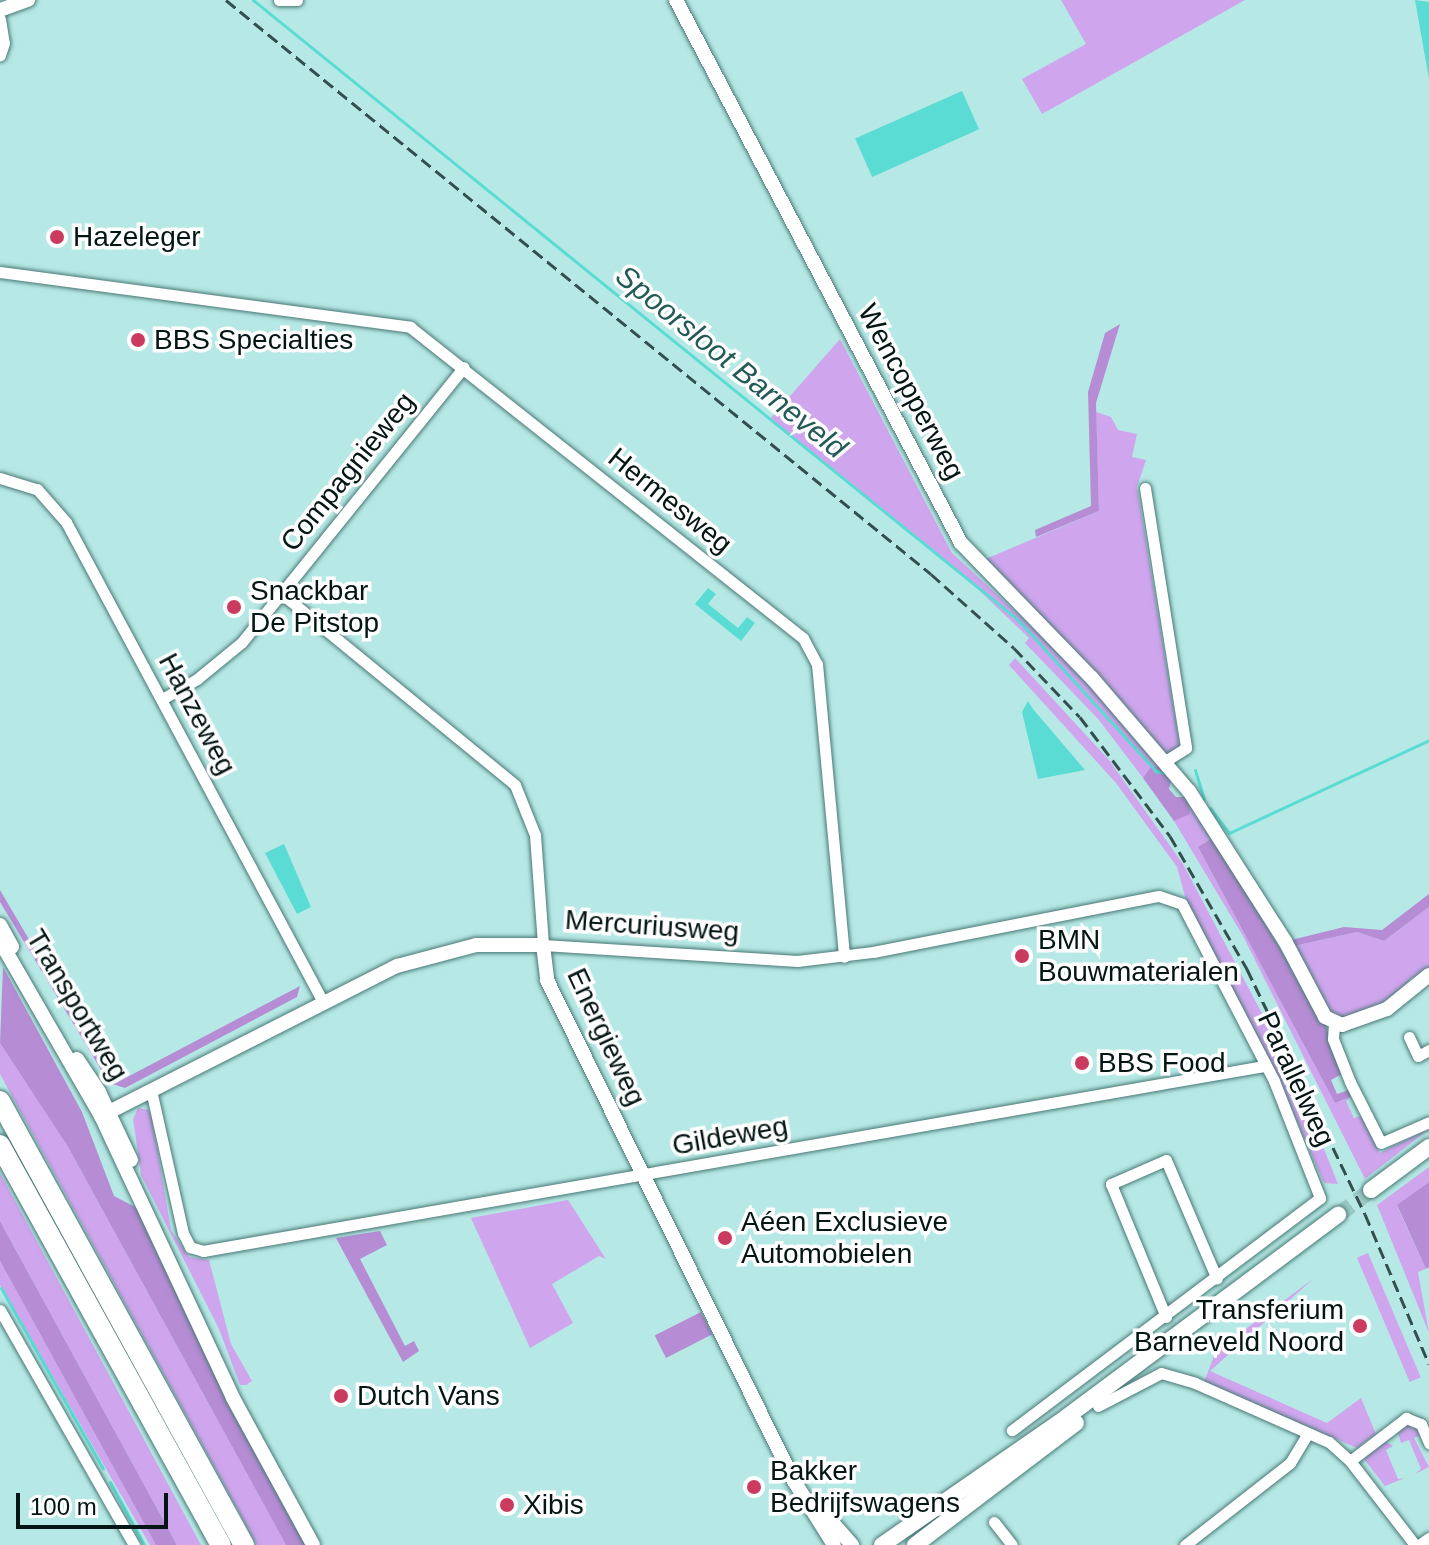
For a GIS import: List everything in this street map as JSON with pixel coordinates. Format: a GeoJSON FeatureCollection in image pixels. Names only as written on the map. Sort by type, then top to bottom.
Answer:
{"type":"FeatureCollection","features":[{"type":"Feature","properties":{"kind":"highway"},"geometry":{"type":"LineString","coordinates":[[0,1101],[244,1545]]}},
{"type":"Feature","properties":{"kind":"highway"},"geometry":{"type":"LineString","coordinates":[[0,1145],[221,1545]]}},
{"type":"Feature","properties":{"kind":"main road"},"geometry":{"type":"LineString","coordinates":[[1429,1147],[1372,1193],[1429,1156]]}},
{"type":"Feature","properties":{"kind":"main road"},"geometry":{"type":"LineString","coordinates":[[882,1545],[1068,1416],[1339,1218],[915,1545]]}},
{"type":"Feature","properties":{"kind":"street"},"geometry":{"type":"LineString","coordinates":[[0,10],[28,0]]}},
{"type":"Feature","properties":{"kind":"street"},"geometry":{"type":"LineString","coordinates":[[279,0],[297,0]]}},
{"type":"Feature","properties":{"kind":"street","name":"Wencopperweg"},"geometry":{"type":"LineString","coordinates":[[676,0],[961,543],[1165,761],[1237,864],[1322,1013],[1334,1024],[1333,1039],[1350,1082],[1381,1143],[1429,1122]]}},
{"type":"Feature","properties":{"kind":"street"},"geometry":{"type":"LineString","coordinates":[[0,19],[4,43],[0,55]]}},
{"type":"Feature","properties":{"kind":"street","name":"Hermesweg"},"geometry":{"type":"LineString","coordinates":[[0,272],[394,322],[420,332],[809,646],[817,664],[844,957]]}},
{"type":"Feature","properties":{"kind":"street","name":"Compagnieweg"},"geometry":{"type":"LineString","coordinates":[[162,699],[225,658],[282,594],[464,367]]}},
{"type":"Feature","properties":{"kind":"street","name":"Hanzeweg"},"geometry":{"type":"LineString","coordinates":[[0,478],[27,483],[54,503],[323,1002]]}},
{"type":"Feature","properties":{"kind":"street"},"geometry":{"type":"LineString","coordinates":[[1145,488],[1186,748],[1165,761]]}},
{"type":"Feature","properties":{"kind":"street","name":"Energieweg"},"geometry":{"type":"LineString","coordinates":[[282,594],[515,785],[535,835],[547,980],[773,1439],[834,1545]]}},
{"type":"Feature","properties":{"kind":"street","name":"Mercuriusweg"},"geometry":{"type":"LineString","coordinates":[[105,1114],[323,1002],[434,953],[476,945],[543,945],[797,961],[844,957],[1159,896],[1175,898]]}},
{"type":"Feature","properties":{"kind":"street","name":"Parallelweg"},"geometry":{"type":"LineString","coordinates":[[1175,898],[1188,914],[1264,1066],[1320,1198],[1217,1279]]}},
{"type":"Feature","properties":{"kind":"street","name":"Transportweg"},"geometry":{"type":"LineString","coordinates":[[0,925],[105,1114]]}},
{"type":"Feature","properties":{"kind":"street","name":"Transportweg"},"geometry":{"type":"LineString","coordinates":[[0,941],[105,1114]]}},
{"type":"Feature","properties":{"kind":"street"},"geometry":{"type":"LineString","coordinates":[[1334,1024],[1387,1009],[1429,975]]}},
{"type":"Feature","properties":{"kind":"street"},"geometry":{"type":"LineString","coordinates":[[1409,1037],[1418,1056],[1429,1050]]}},
{"type":"Feature","properties":{"kind":"street","name":"Gildeweg"},"geometry":{"type":"LineString","coordinates":[[151,1090],[183,1233],[190,1247],[203,1251],[1264,1066]]}},
{"type":"Feature","properties":{"kind":"street"},"geometry":{"type":"LineString","coordinates":[[105,1114],[130,1157],[142,1207],[239,1410],[313,1545]]}},
{"type":"Feature","properties":{"kind":"street"},"geometry":{"type":"LineString","coordinates":[[1012,1430],[1166,1317],[1217,1279],[1166,1160],[1111,1184],[1166,1317]]}},
{"type":"Feature","properties":{"kind":"street"},"geometry":{"type":"LineString","coordinates":[[0,1310],[134,1545]]}},
{"type":"Feature","properties":{"kind":"street"},"geometry":{"type":"LineString","coordinates":[[1098,1406],[1161,1373],[1195,1383],[1329,1442],[1350,1461],[1417,1545],[1429,1538]]}},
{"type":"Feature","properties":{"kind":"street"},"geometry":{"type":"LineString","coordinates":[[1350,1461],[1406,1418],[1421,1424],[1429,1443]]}},
{"type":"Feature","properties":{"kind":"street"},"geometry":{"type":"LineString","coordinates":[[1185,1545],[1290,1463],[1308,1433]]}},
{"type":"Feature","properties":{"kind":"street","name":"Energieweg"},"geometry":{"type":"LineString","coordinates":[[773,1439],[852,1545]]}},
{"type":"Feature","properties":{"kind":"street"},"geometry":{"type":"LineString","coordinates":[[994,1522],[1012,1545]]}},
{"type":"Feature","properties":{"kind":"shaded area"},"geometry":{"type":"Polygon","coordinates":[[[1061,0],[1245,0],[1042,114],[1022,79],[1086,44],[1061,0]]]}},
{"type":"Feature","properties":{"kind":"shaded area"},"geometry":{"type":"Polygon","coordinates":[[[1120,324],[1096,403],[1099,511],[1036,537],[1035,530],[1091,506],[1088,392],[1105,333],[1120,324]]]}},
{"type":"Feature","properties":{"kind":"shaded area"},"geometry":{"type":"Polygon","coordinates":[[[840,339],[952,553],[1070,662],[1164,767],[1143,778],[1099,720],[1025,643],[1029,638],[961,573],[770,419],[840,339]]]}},
{"type":"Feature","properties":{"kind":"shaded area"},"geometry":{"type":"Polygon","coordinates":[[[1096,412],[1111,417],[1118,430],[1137,434],[1132,457],[1146,460],[1137,487],[1180,748],[1167,755],[1072,647],[981,561],[1099,511],[1096,412]]]}},
{"type":"Feature","properties":{"kind":"shaded area"},"geometry":{"type":"Polygon","coordinates":[[[1015,658],[1109,760],[1183,864],[1294,1074],[1338,1184],[1324,1183],[1279,1080],[1186,900],[1177,867],[1116,783],[1009,665],[1015,658]]]}},
{"type":"Feature","properties":{"kind":"shaded area"},"geometry":{"type":"Polygon","coordinates":[[[1151,767],[1164,767],[1172,777],[1169,789],[1176,797],[1188,797],[1190,814],[1174,821],[1143,778],[1151,767]]]}},
{"type":"Feature","properties":{"kind":"shaded area"},"geometry":{"type":"Polygon","coordinates":[[[1188,797],[1214,837],[1198,847],[1335,1103],[1352,1096],[1346,1101],[1354,1118],[1361,1116],[1380,1153],[1429,1129],[1365,1179],[1243,936],[1174,821],[1189,805],[1188,797]]]}},
{"type":"Feature","properties":{"kind":"shaded area"},"geometry":{"type":"Polygon","coordinates":[[[1214,837],[1326,1026],[1342,1074],[1331,1080],[1337,1094],[1349,1090],[1352,1096],[1335,1103],[1198,847],[1214,837]]]}},
{"type":"Feature","properties":{"kind":"shaded area"},"geometry":{"type":"Polygon","coordinates":[[[0,890],[114,1084],[300,986],[297,997],[125,1088],[109,1083],[0,902],[0,890]]]}},
{"type":"Feature","properties":{"kind":"shaded area"},"geometry":{"type":"Polygon","coordinates":[[[1429,894],[1429,907],[1384,941],[1357,932],[1294,946],[1291,940],[1344,927],[1382,930],[1429,894]]]}},
{"type":"Feature","properties":{"kind":"shaded area"},"geometry":{"type":"Polygon","coordinates":[[[1429,907],[1429,970],[1411,978],[1391,1002],[1337,1020],[1327,1012],[1294,946],[1357,932],[1384,941],[1429,907]]]}},
{"type":"Feature","properties":{"kind":"shaded area"},"geometry":{"type":"Polygon","coordinates":[[[3,967],[82,1112],[114,1196],[137,1208],[309,1545],[286,1545],[68,1147],[0,1043],[3,967]]]}},
{"type":"Feature","properties":{"kind":"shaded area"},"geometry":{"type":"Polygon","coordinates":[[[0,1043],[68,1147],[286,1545],[257,1545],[0,1074],[0,1043]]]}},
{"type":"Feature","properties":{"kind":"shaded area"},"geometry":{"type":"Polygon","coordinates":[[[138,1108],[149,1110],[152,1118],[171,1230],[189,1257],[209,1260],[231,1344],[252,1381],[246,1385],[240,1385],[219,1329],[141,1175],[133,1119],[138,1108]]]}},
{"type":"Feature","properties":{"kind":"shaded area"},"geometry":{"type":"Polygon","coordinates":[[[1429,1167],[1429,1182],[1397,1206],[1426,1269],[1418,1272],[1429,1333],[1377,1205],[1429,1167]]]}},
{"type":"Feature","properties":{"kind":"shaded area"},"geometry":{"type":"Polygon","coordinates":[[[0,1173],[201,1545],[177,1545],[0,1221],[0,1173]]]}},
{"type":"Feature","properties":{"kind":"shaded area"},"geometry":{"type":"Polygon","coordinates":[[[1429,1182],[1429,1267],[1426,1269],[1397,1205],[1429,1182]]]}},
{"type":"Feature","properties":{"kind":"shaded area"},"geometry":{"type":"Polygon","coordinates":[[[568,1200],[606,1259],[599,1256],[552,1284],[573,1323],[530,1348],[471,1218],[568,1200]]]}},
{"type":"Feature","properties":{"kind":"shaded area"},"geometry":{"type":"Polygon","coordinates":[[[0,1221],[177,1545],[156,1545],[0,1261],[0,1221]]]}},
{"type":"Feature","properties":{"kind":"shaded area"},"geometry":{"type":"Polygon","coordinates":[[[380,1231],[387,1245],[360,1259],[405,1346],[414,1341],[419,1351],[403,1362],[336,1238],[380,1231]]]}},
{"type":"Feature","properties":{"kind":"shaded area"},"geometry":{"type":"Polygon","coordinates":[[[1368,1253],[1421,1377],[1410,1382],[1357,1258],[1368,1253]]]}},
{"type":"Feature","properties":{"kind":"shaded area"},"geometry":{"type":"Polygon","coordinates":[[[0,1261],[156,1545],[150,1545],[0,1285],[0,1261]]]}},
{"type":"Feature","properties":{"kind":"shaded area"},"geometry":{"type":"Polygon","coordinates":[[[1313,1279],[1210,1371],[1327,1423],[1361,1398],[1376,1434],[1357,1448],[1204,1382],[1216,1351],[1313,1279]]]}},
{"type":"Feature","properties":{"kind":"shaded area"},"geometry":{"type":"Polygon","coordinates":[[[701,1312],[712,1334],[666,1358],[655,1336],[701,1312]]]}},
{"type":"Feature","properties":{"kind":"shaded area"},"geometry":{"type":"Polygon","coordinates":[[[1406,1425],[1419,1430],[1421,1435],[1414,1438],[1429,1467],[1415,1474],[1421,1469],[1409,1440],[1401,1443],[1398,1433],[1406,1425]]]}},
{"type":"Feature","properties":{"kind":"shaded area"},"geometry":{"type":"Polygon","coordinates":[[[1385,1441],[1393,1446],[1386,1450],[1398,1479],[1405,1478],[1385,1486],[1364,1459],[1385,1441]]]}},
{"type":"Feature","properties":{"kind":"water"},"geometry":{"type":"Polygon","coordinates":[[[1415,0],[1429,2],[1429,79],[1415,0]]]}},
{"type":"Feature","properties":{"kind":"water"},"geometry":{"type":"Polygon","coordinates":[[[962,91],[979,129],[872,177],[855,139],[962,91]]]}},
{"type":"Feature","properties":{"kind":"water"},"geometry":{"type":"Polygon","coordinates":[[[708,588],[716,594],[708,604],[738,628],[747,617],[755,623],[741,641],[695,604],[708,588]]]}},
{"type":"Feature","properties":{"kind":"water"},"geometry":{"type":"Polygon","coordinates":[[[1028,701],[1085,770],[1038,779],[1022,712],[1028,701]]]}},
{"type":"Feature","properties":{"kind":"water"},"geometry":{"type":"Polygon","coordinates":[[[284,844],[311,907],[297,914],[265,853],[284,844]]]}},
{"type":"Feature","properties":{"kind":"waterway","name":"Spoorsloot Barneveld"},"geometry":{"type":"LineString","coordinates":[[253,0],[1018,620],[1156,771],[1165,773]]}},
{"type":"Feature","properties":{"kind":"waterway","name":"Spoorsloot Barneveld"},"geometry":{"type":"LineString","coordinates":[[1210,808],[1229,833],[1429,740]]}},
{"type":"Feature","properties":{"kind":"waterway","name":"Spoorsloot Barneveld"},"geometry":{"type":"LineString","coordinates":[[1195,770],[1204,799]]}},
{"type":"Feature","properties":{"kind":"waterway"},"geometry":{"type":"LineString","coordinates":[[1,1288],[103,1468]]}},
{"type":"Feature","properties":{"kind":"waterway"},"geometry":{"type":"LineString","coordinates":[[110,1482],[144,1545]]}},
{"type":"Feature","properties":{"kind":"tunnel"},"geometry":{"type":"LineString","coordinates":[[1338,1215],[1371,1190]]}},
{"type":"Feature","properties":{"kind":"railway"},"geometry":{"type":"LineString","coordinates":[[226,0],[931,574],[1014,648],[1080,717],[1170,836],[1247,969],[1365,1214],[1429,1364]]}},
{"type":"Feature","properties":{"kind":"place","name":"Hazeleger"},"geometry":{"type":"Point","coordinates":[57,237]}},
{"type":"Feature","properties":{"kind":"place","name":"BBS Specialties"},"geometry":{"type":"Point","coordinates":[138,340]}},
{"type":"Feature","properties":{"kind":"place","name":"Snackbar De Pitstop"},"geometry":{"type":"Point","coordinates":[234,607]}},
{"type":"Feature","properties":{"kind":"place","name":"BMN Bouwmaterialen"},"geometry":{"type":"Point","coordinates":[1022,956]}},
{"type":"Feature","properties":{"kind":"place","name":"BBS Food"},"geometry":{"type":"Point","coordinates":[1082,1063]}},
{"type":"Feature","properties":{"kind":"place","name":"Aéen Exclusieve Automobielen"},"geometry":{"type":"Point","coordinates":[725,1238]}},
{"type":"Feature","properties":{"kind":"place","name":"Transferium Barneveld Noord"},"geometry":{"type":"Point","coordinates":[1360,1326]}},
{"type":"Feature","properties":{"kind":"place","name":"Dutch Vans"},"geometry":{"type":"Point","coordinates":[341,1396]}},
{"type":"Feature","properties":{"kind":"place","name":"Bakker Bedrijfswagens"},"geometry":{"type":"Point","coordinates":[754,1487]}},
{"type":"Feature","properties":{"kind":"place","name":"Xibis"},"geometry":{"type":"Point","coordinates":[507,1505]}}]}
